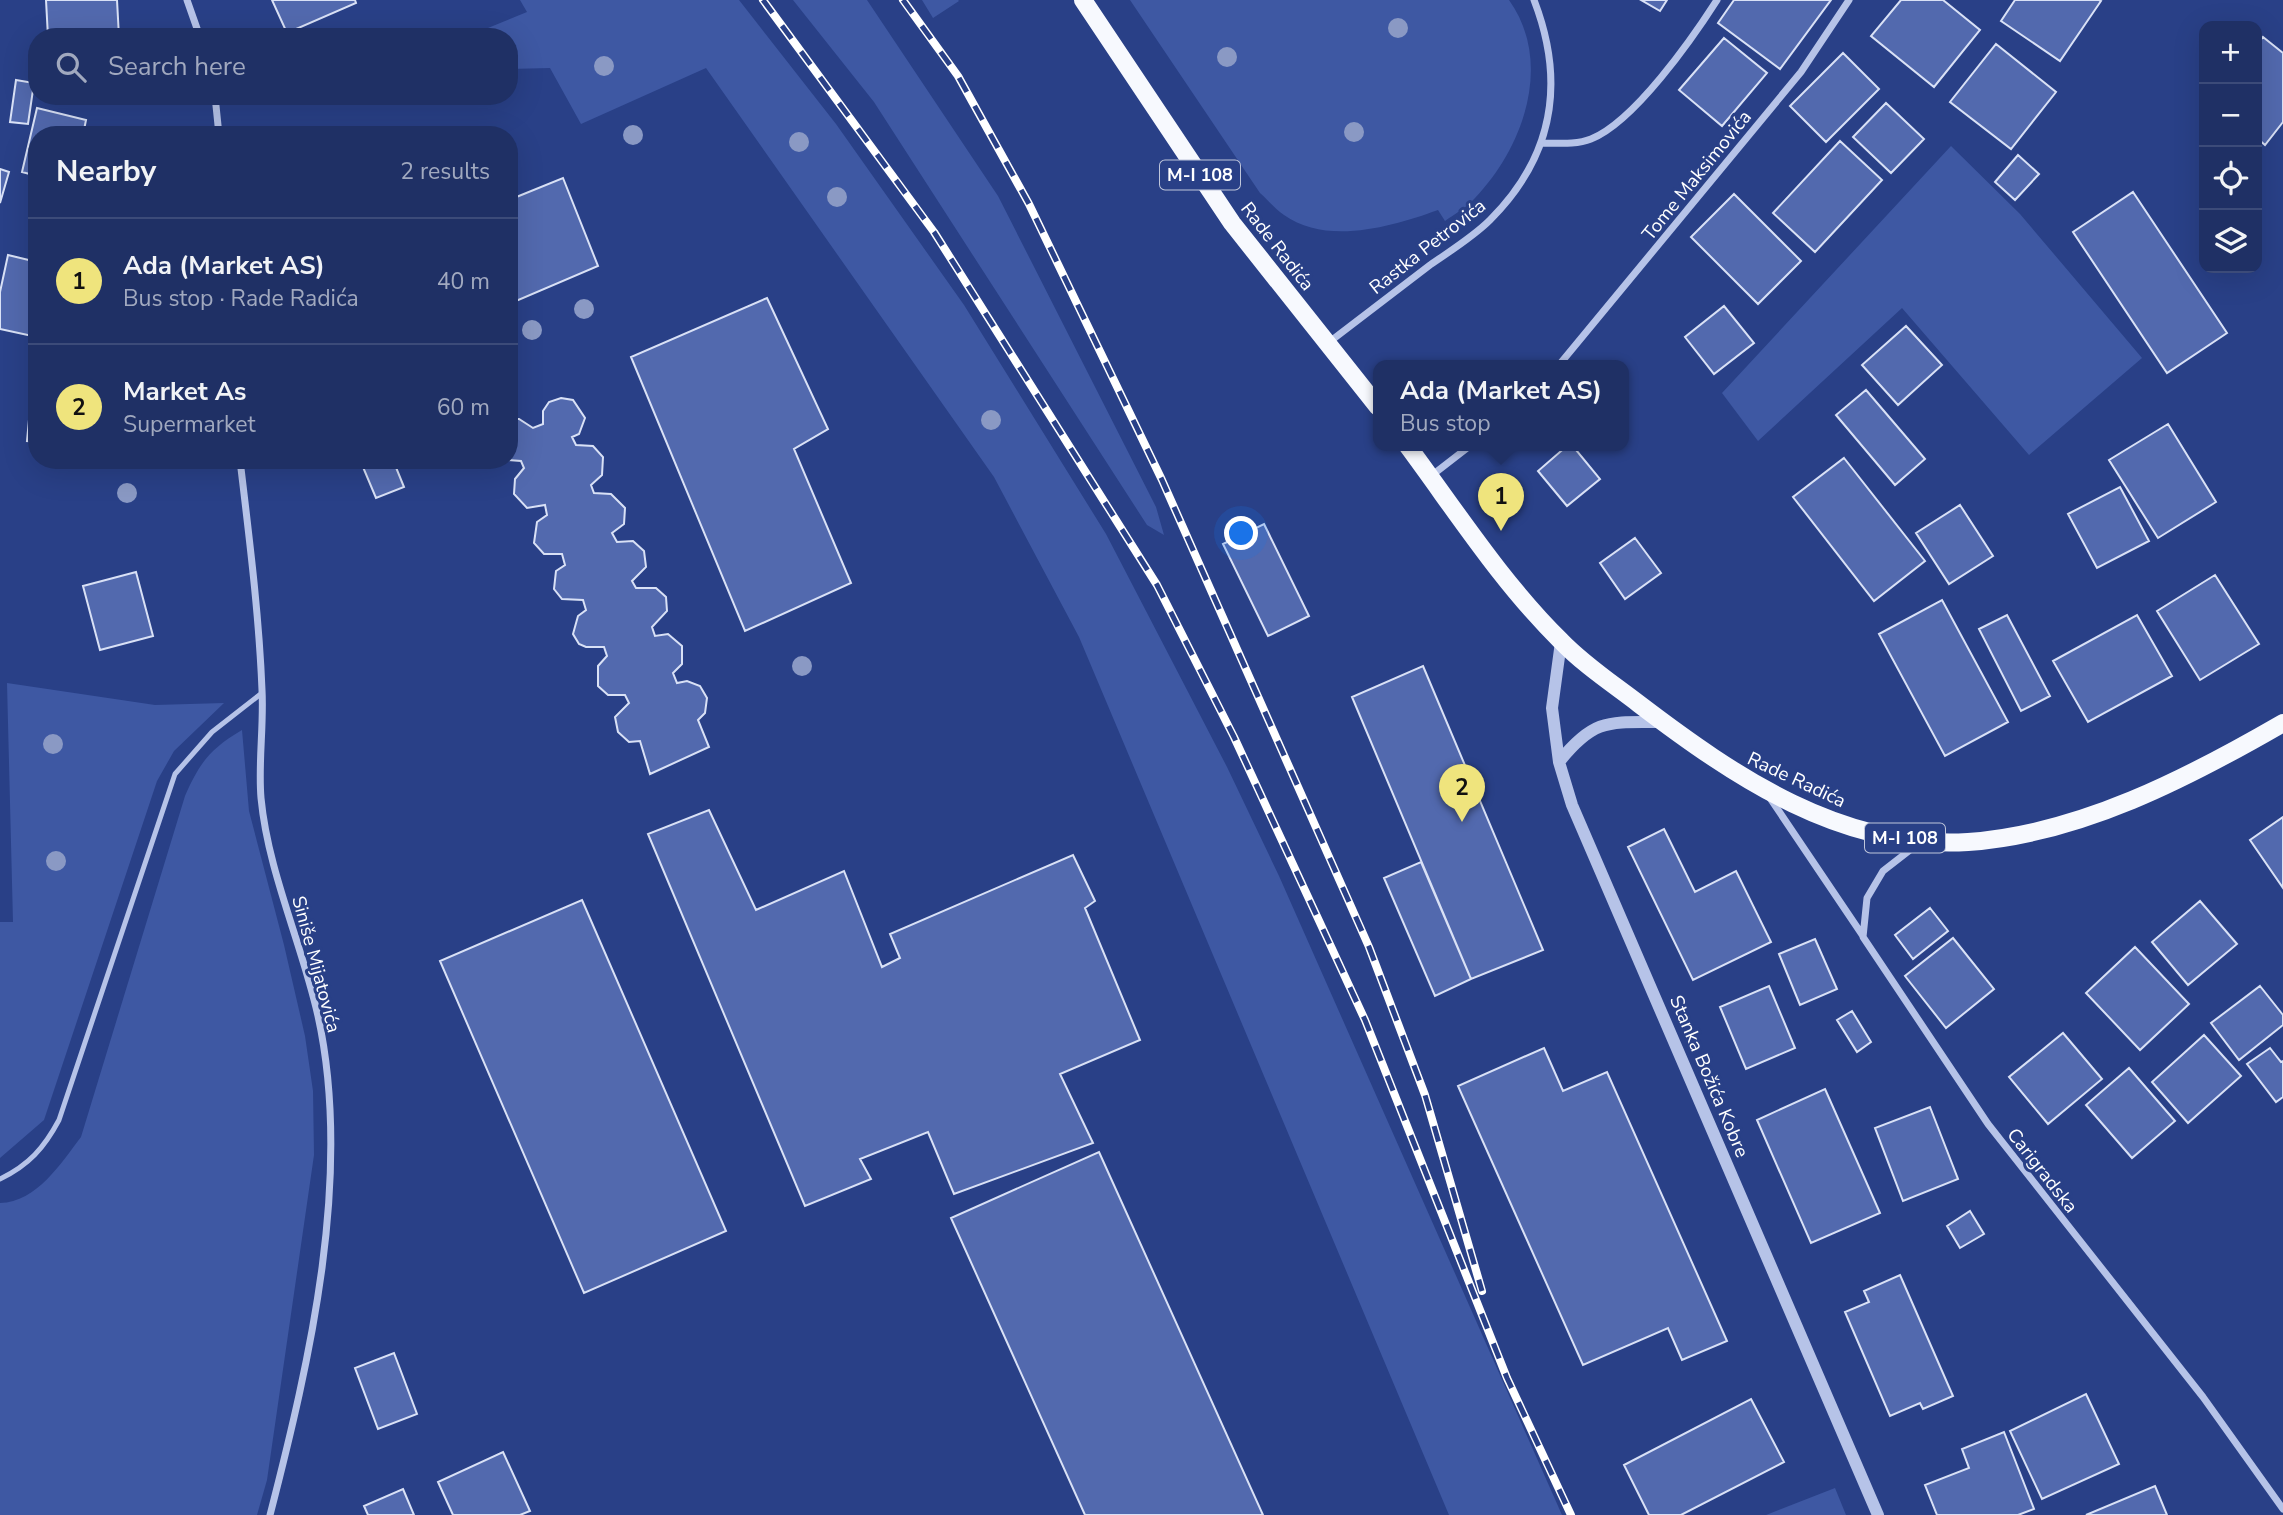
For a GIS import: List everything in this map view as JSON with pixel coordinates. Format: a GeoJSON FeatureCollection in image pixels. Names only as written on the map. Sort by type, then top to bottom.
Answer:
{"type":"FeatureCollection","features":[{"type":"Feature","properties":{"kind":"main road","name":"Rade Radića"},"geometry":{"type":"LineString","coordinates":[[1083,0],[1232,223],[1373,401]]}},
{"type":"Feature","properties":{"kind":"main road","name":"Rade Radića"},"geometry":{"type":"LineString","coordinates":[[1411,451],[1503,573],[1561,642],[1662,722],[1765,791],[1838,823],[1885,836],[1922,840],[1969,842],[2031,833],[2101,812],[2231,753],[2283,723]]}},
{"type":"Feature","properties":{"kind":"street"},"geometry":{"type":"LineString","coordinates":[[187,0],[197,28]]}},
{"type":"Feature","properties":{"kind":"street","name":"Rastka Petrovića"},"geometry":{"type":"LineString","coordinates":[[1327,343],[1489,221],[1522,183],[1543,143],[1551,104],[1552,65],[1534,0]]}},
{"type":"Feature","properties":{"kind":"street"},"geometry":{"type":"LineString","coordinates":[[1543,143],[1588,141],[1603,134],[1647,92],[1697,31],[1717,0]]}},
{"type":"Feature","properties":{"kind":"street","name":"Tome Maksimovića"},"geometry":{"type":"LineString","coordinates":[[1563,360],[1801,72],[1849,0]]}},
{"type":"Feature","properties":{"kind":"street"},"geometry":{"type":"LineString","coordinates":[[216,105],[218,126]]}},
{"type":"Feature","properties":{"kind":"street"},"geometry":{"type":"LineString","coordinates":[[1430,477],[1463,451]]}},
{"type":"Feature","properties":{"kind":"street","name":"Siniše Mijatovića"},"geometry":{"type":"LineString","coordinates":[[241,469],[263,693],[259,753],[261,800],[271,848],[318,1016],[329,1092],[330,1174],[320,1270],[304,1367],[270,1515]]}},
{"type":"Feature","properties":{"kind":"street","name":"Stanka Božića Kobre"},"geometry":{"type":"LineString","coordinates":[[1561,642],[1552,708],[1559,762],[1572,805],[1878,1515]]}},
{"type":"Feature","properties":{"kind":"street"},"geometry":{"type":"LineString","coordinates":[[1559,762],[1578,738],[1595,727],[1627,722],[1662,722]]}},
{"type":"Feature","properties":{"kind":"street","name":"Carigradska"},"geometry":{"type":"LineString","coordinates":[[1765,791],[1988,1124],[2203,1397],[2283,1509]]}},
{"type":"Feature","properties":{"kind":"street"},"geometry":{"type":"LineString","coordinates":[[1863,937],[1867,898],[1883,871],[1922,840]]}},
{"type":"Feature","properties":{"kind":"lane"},"geometry":{"type":"LineString","coordinates":[[0,1179],[21,1169],[44,1147],[59,1120],[175,774],[212,732],[263,693]]}},
{"type":"Feature","properties":{"kind":"shaded area"},"geometry":{"type":"Polygon","coordinates":[[[520,0],[739,0],[836,124],[964,305],[1106,534],[1227,767],[1279,876],[1562,1515],[1449,1515],[1079,637],[994,477],[706,68],[581,124],[550,68],[518,69],[518,28],[488,28],[527,12],[520,0]]]}},
{"type":"Feature","properties":{"kind":"shaded area"},"geometry":{"type":"Polygon","coordinates":[[[793,0],[867,0],[998,196],[1156,507],[1164,535],[1147,525],[874,102],[793,0]]]}},
{"type":"Feature","properties":{"kind":"shaded area"},"geometry":{"type":"Polygon","coordinates":[[[922,0],[958,0],[959,1],[933,18],[922,0]]]}},
{"type":"Feature","properties":{"kind":"shaded area"},"geometry":{"type":"Polygon","coordinates":[[[1130,0],[1509,0],[1522,25],[1529,50],[1531,77],[1527,104],[1519,130],[1492,178],[1472,201],[1445,221],[1438,210],[1381,227],[1320,230],[1284,215],[1260,193],[1130,0]]]}},
{"type":"Feature","properties":{"kind":"shaded area"},"geometry":{"type":"Polygon","coordinates":[[[1951,146],[2020,214],[2142,358],[2029,455],[1902,308],[1758,441],[1722,393],[1951,146]]]}},
{"type":"Feature","properties":{"kind":"shaded area"},"geometry":{"type":"Polygon","coordinates":[[[7,683],[155,705],[224,703],[174,751],[157,781],[44,1120],[0,1158],[0,922],[13,922],[7,683]]]}},
{"type":"Feature","properties":{"kind":"shaded area"},"geometry":{"type":"Polygon","coordinates":[[[242,730],[249,811],[305,1036],[313,1091],[314,1155],[267,1480],[257,1515],[0,1515],[0,1203],[13,1201],[37,1189],[81,1137],[185,796],[207,757],[242,730]]]}},
{"type":"Feature","properties":{"kind":"shaded area"},"geometry":{"type":"Polygon","coordinates":[[[1835,1488],[1846,1515],[1766,1515],[1835,1488]]]}},
{"type":"Feature","properties":{"kind":"building"},"geometry":{"type":"Polygon","coordinates":[[[46,0],[117,0],[119,28],[48,28],[46,0]]]}},
{"type":"Feature","properties":{"kind":"building"},"geometry":{"type":"Polygon","coordinates":[[[272,0],[355,0],[356,3],[298,28],[285,28],[272,0]]]}},
{"type":"Feature","properties":{"kind":"building"},"geometry":{"type":"Polygon","coordinates":[[[1641,0],[1667,0],[1660,11],[1641,0]]]}},
{"type":"Feature","properties":{"kind":"building"},"geometry":{"type":"Polygon","coordinates":[[[1734,0],[1831,0],[1780,69],[1718,23],[1734,0]]]}},
{"type":"Feature","properties":{"kind":"building"},"geometry":{"type":"Polygon","coordinates":[[[1901,0],[1943,0],[1980,30],[1934,87],[1871,36],[1901,0]]]}},
{"type":"Feature","properties":{"kind":"building"},"geometry":{"type":"Polygon","coordinates":[[[2015,0],[2101,1],[2060,61],[2001,21],[2015,0]]]}},
{"type":"Feature","properties":{"kind":"building"},"geometry":{"type":"Polygon","coordinates":[[[1724,38],[1767,73],[1722,126],[1679,90],[1724,38]]]}},
{"type":"Feature","properties":{"kind":"building"},"geometry":{"type":"Polygon","coordinates":[[[2262,38],[2283,53],[2283,122],[2265,145],[2262,142],[2262,38]]]}},
{"type":"Feature","properties":{"kind":"building"},"geometry":{"type":"Polygon","coordinates":[[[1996,44],[2056,92],[2011,149],[1950,102],[1996,44]]]}},
{"type":"Feature","properties":{"kind":"building"},"geometry":{"type":"Polygon","coordinates":[[[1843,53],[1879,89],[1826,142],[1790,106],[1843,53]]]}},
{"type":"Feature","properties":{"kind":"building"},"geometry":{"type":"Polygon","coordinates":[[[16,80],[28,82],[28,105],[31,105],[28,124],[10,122],[16,80]]]}},
{"type":"Feature","properties":{"kind":"building"},"geometry":{"type":"Polygon","coordinates":[[[1886,103],[1924,139],[1891,173],[1853,137],[1886,103]]]}},
{"type":"Feature","properties":{"kind":"building"},"geometry":{"type":"Polygon","coordinates":[[[37,108],[86,120],[85,126],[33,126],[37,108]]]}},
{"type":"Feature","properties":{"kind":"building"},"geometry":{"type":"Polygon","coordinates":[[[1840,141],[1882,180],[1815,252],[1773,213],[1840,141]]]}},
{"type":"Feature","properties":{"kind":"building"},"geometry":{"type":"Polygon","coordinates":[[[28,146],[28,174],[22,172],[28,146]]]}},
{"type":"Feature","properties":{"kind":"building"},"geometry":{"type":"Polygon","coordinates":[[[2018,155],[2039,174],[2015,200],[1995,182],[2018,155]]]}},
{"type":"Feature","properties":{"kind":"building"},"geometry":{"type":"Polygon","coordinates":[[[0,169],[9,172],[0,203],[0,169]]]}},
{"type":"Feature","properties":{"kind":"building"},"geometry":{"type":"Polygon","coordinates":[[[563,178],[598,266],[518,300],[518,196],[563,178]]]}},
{"type":"Feature","properties":{"kind":"building"},"geometry":{"type":"Polygon","coordinates":[[[2133,192],[2227,333],[2167,373],[2073,232],[2133,192]]]}},
{"type":"Feature","properties":{"kind":"building"},"geometry":{"type":"Polygon","coordinates":[[[1734,194],[1801,261],[1758,304],[1691,237],[1734,194]]]}},
{"type":"Feature","properties":{"kind":"building"},"geometry":{"type":"Polygon","coordinates":[[[8,255],[28,260],[28,335],[0,329],[0,292],[8,255]]]}},
{"type":"Feature","properties":{"kind":"building"},"geometry":{"type":"Polygon","coordinates":[[[767,298],[828,429],[794,449],[851,583],[745,631],[631,357],[767,298]]]}},
{"type":"Feature","properties":{"kind":"building"},"geometry":{"type":"Polygon","coordinates":[[[1724,306],[1754,343],[1714,374],[1685,337],[1724,306]]]}},
{"type":"Feature","properties":{"kind":"building"},"geometry":{"type":"Polygon","coordinates":[[[1906,326],[1942,365],[1898,405],[1862,365],[1906,326]]]}},
{"type":"Feature","properties":{"kind":"building"},"geometry":{"type":"Polygon","coordinates":[[[1866,390],[1925,459],[1895,485],[1836,415],[1866,390]]]}},
{"type":"Feature","properties":{"kind":"building"},"geometry":{"type":"Polygon","coordinates":[[[561,398],[573,400],[585,418],[579,434],[572,437],[576,445],[593,446],[603,457],[602,475],[591,485],[594,493],[611,494],[625,508],[624,524],[612,533],[617,542],[633,541],[644,551],[646,567],[632,581],[636,588],[656,588],[666,597],[667,611],[652,627],[655,636],[668,634],[682,646],[682,664],[673,673],[677,683],[687,681],[700,686],[707,698],[705,713],[698,720],[709,747],[650,774],[640,741],[629,742],[618,732],[615,717],[629,703],[625,695],[608,695],[598,686],[598,666],[607,656],[604,647],[586,647],[579,644],[573,634],[578,616],[586,610],[583,600],[562,599],[554,589],[556,571],[565,565],[562,554],[544,554],[534,543],[537,522],[547,515],[545,505],[527,508],[514,494],[515,479],[524,468],[521,461],[518,461],[518,419],[533,428],[543,424],[543,411],[549,402],[561,398]]]}},
{"type":"Feature","properties":{"kind":"building"},"geometry":{"type":"Polygon","coordinates":[[[2168,424],[2216,502],[2158,538],[2109,460],[2168,424]]]}},
{"type":"Feature","properties":{"kind":"building"},"geometry":{"type":"Polygon","coordinates":[[[1561,451],[1577,451],[1600,479],[1567,506],[1538,471],[1561,451]]]}},
{"type":"Feature","properties":{"kind":"building"},"geometry":{"type":"Polygon","coordinates":[[[1844,458],[1925,561],[1874,601],[1793,497],[1844,458]]]}},
{"type":"Feature","properties":{"kind":"building"},"geometry":{"type":"Polygon","coordinates":[[[364,469],[397,469],[404,487],[376,498],[364,469]]]}},
{"type":"Feature","properties":{"kind":"building"},"geometry":{"type":"Polygon","coordinates":[[[2120,487],[2149,541],[2097,568],[2068,514],[2120,487]]]}},
{"type":"Feature","properties":{"kind":"building"},"geometry":{"type":"Polygon","coordinates":[[[1960,505],[1993,556],[1949,584],[1916,533],[1960,505]]]}},
{"type":"Feature","properties":{"kind":"building"},"geometry":{"type":"Polygon","coordinates":[[[1264,524],[1309,616],[1268,636],[1223,544],[1264,524]]]}},
{"type":"Feature","properties":{"kind":"building"},"geometry":{"type":"Polygon","coordinates":[[[1635,538],[1661,573],[1625,599],[1600,563],[1635,538]]]}},
{"type":"Feature","properties":{"kind":"building"},"geometry":{"type":"Polygon","coordinates":[[[136,572],[153,636],[100,650],[83,586],[136,572]]]}},
{"type":"Feature","properties":{"kind":"building"},"geometry":{"type":"Polygon","coordinates":[[[2215,575],[2259,644],[2200,680],[2157,611],[2215,575]]]}},
{"type":"Feature","properties":{"kind":"building"},"geometry":{"type":"Polygon","coordinates":[[[1942,600],[2008,722],[1945,756],[1879,634],[1942,600]]]}},
{"type":"Feature","properties":{"kind":"building"},"geometry":{"type":"Polygon","coordinates":[[[2007,615],[2050,696],[2021,711],[1979,629],[2007,615]]]}},
{"type":"Feature","properties":{"kind":"building"},"geometry":{"type":"Polygon","coordinates":[[[2137,615],[2172,676],[2088,722],[2053,661],[2137,615]]]}},
{"type":"Feature","properties":{"kind":"building"},"geometry":{"type":"Polygon","coordinates":[[[1423,666],[1543,950],[1471,979],[1352,697],[1423,666]]]}},
{"type":"Feature","properties":{"kind":"building"},"geometry":{"type":"Polygon","coordinates":[[[709,810],[756,910],[844,871],[882,967],[900,958],[890,934],[1073,855],[1095,901],[1085,908],[1140,1040],[1060,1074],[1093,1143],[954,1194],[928,1132],[860,1159],[871,1179],[805,1206],[648,834],[709,810]]]}},
{"type":"Feature","properties":{"kind":"building"},"geometry":{"type":"Polygon","coordinates":[[[2283,817],[2283,888],[2250,840],[2283,817]]]}},
{"type":"Feature","properties":{"kind":"building"},"geometry":{"type":"Polygon","coordinates":[[[1664,829],[1695,892],[1736,871],[1771,942],[1693,980],[1628,847],[1664,829]]]}},
{"type":"Feature","properties":{"kind":"building"},"geometry":{"type":"Polygon","coordinates":[[[1421,862],[1471,979],[1435,996],[1384,878],[1421,862]]]}},
{"type":"Feature","properties":{"kind":"building"},"geometry":{"type":"Polygon","coordinates":[[[582,900],[726,1231],[584,1293],[440,961],[582,900]]]}},
{"type":"Feature","properties":{"kind":"building"},"geometry":{"type":"Polygon","coordinates":[[[2200,901],[2237,944],[2188,985],[2152,942],[2200,901]]]}},
{"type":"Feature","properties":{"kind":"building"},"geometry":{"type":"Polygon","coordinates":[[[1930,908],[1948,931],[1913,959],[1895,935],[1930,908]]]}},
{"type":"Feature","properties":{"kind":"building"},"geometry":{"type":"Polygon","coordinates":[[[1953,938],[1994,989],[1946,1028],[1905,976],[1953,938]]]}},
{"type":"Feature","properties":{"kind":"building"},"geometry":{"type":"Polygon","coordinates":[[[1815,939],[1837,989],[1800,1005],[1779,954],[1815,939]]]}},
{"type":"Feature","properties":{"kind":"building"},"geometry":{"type":"Polygon","coordinates":[[[2135,947],[2189,1004],[2140,1050],[2086,993],[2135,947]]]}},
{"type":"Feature","properties":{"kind":"building"},"geometry":{"type":"Polygon","coordinates":[[[1769,986],[1795,1048],[1746,1069],[1720,1007],[1769,986]]]}},
{"type":"Feature","properties":{"kind":"building"},"geometry":{"type":"Polygon","coordinates":[[[2260,986],[2283,1015],[2283,1025],[2239,1060],[2211,1023],[2260,986]]]}},
{"type":"Feature","properties":{"kind":"building"},"geometry":{"type":"Polygon","coordinates":[[[1852,1011],[1871,1042],[1857,1052],[1837,1020],[1852,1011]]]}},
{"type":"Feature","properties":{"kind":"building"},"geometry":{"type":"Polygon","coordinates":[[[2063,1033],[2102,1079],[2048,1124],[2009,1077],[2063,1033]]]}},
{"type":"Feature","properties":{"kind":"building"},"geometry":{"type":"Polygon","coordinates":[[[2204,1035],[2241,1076],[2188,1123],[2152,1082],[2204,1035]]]}},
{"type":"Feature","properties":{"kind":"building"},"geometry":{"type":"Polygon","coordinates":[[[1544,1048],[1563,1091],[1607,1072],[1727,1341],[1682,1360],[1668,1328],[1583,1365],[1458,1086],[1544,1048]]]}},
{"type":"Feature","properties":{"kind":"building"},"geometry":{"type":"Polygon","coordinates":[[[2270,1048],[2281,1062],[2283,1061],[2283,1097],[2276,1102],[2247,1064],[2270,1048]]]}},
{"type":"Feature","properties":{"kind":"building"},"geometry":{"type":"Polygon","coordinates":[[[2129,1068],[2175,1121],[2132,1158],[2086,1105],[2129,1068]]]}},
{"type":"Feature","properties":{"kind":"building"},"geometry":{"type":"Polygon","coordinates":[[[1825,1089],[1880,1213],[1811,1243],[1757,1120],[1825,1089]]]}},
{"type":"Feature","properties":{"kind":"building"},"geometry":{"type":"Polygon","coordinates":[[[1930,1107],[1958,1179],[1903,1201],[1875,1128],[1930,1107]]]}},
{"type":"Feature","properties":{"kind":"building"},"geometry":{"type":"Polygon","coordinates":[[[1099,1152],[1263,1515],[1085,1515],[951,1218],[1099,1152]]]}},
{"type":"Feature","properties":{"kind":"building"},"geometry":{"type":"Polygon","coordinates":[[[1970,1211],[1984,1234],[1960,1248],[1947,1226],[1970,1211]]]}},
{"type":"Feature","properties":{"kind":"building"},"geometry":{"type":"Polygon","coordinates":[[[1900,1275],[1953,1396],[1923,1409],[1920,1403],[1890,1416],[1845,1312],[1869,1302],[1864,1291],[1900,1275]]]}},
{"type":"Feature","properties":{"kind":"building"},"geometry":{"type":"Polygon","coordinates":[[[394,1353],[417,1414],[378,1429],[355,1368],[394,1353]]]}},
{"type":"Feature","properties":{"kind":"building"},"geometry":{"type":"Polygon","coordinates":[[[2086,1394],[2119,1464],[2042,1499],[2010,1431],[2086,1394]]]}},
{"type":"Feature","properties":{"kind":"building"},"geometry":{"type":"Polygon","coordinates":[[[1751,1399],[1784,1462],[1681,1515],[1649,1515],[1624,1465],[1751,1399]]]}},
{"type":"Feature","properties":{"kind":"building"},"geometry":{"type":"Polygon","coordinates":[[[2004,1432],[2034,1509],[2018,1515],[1937,1515],[1925,1485],[1969,1468],[1962,1449],[2004,1432]]]}},
{"type":"Feature","properties":{"kind":"building"},"geometry":{"type":"Polygon","coordinates":[[[503,1452],[530,1511],[520,1515],[453,1515],[438,1482],[503,1452]]]}},
{"type":"Feature","properties":{"kind":"building"},"geometry":{"type":"Polygon","coordinates":[[[2155,1486],[2167,1515],[2086,1515],[2155,1486]]]}},
{"type":"Feature","properties":{"kind":"building"},"geometry":{"type":"Polygon","coordinates":[[[403,1489],[414,1515],[368,1515],[364,1506],[403,1489]]]}},
{"type":"Feature","properties":{"kind":"railway"},"geometry":{"type":"LineString","coordinates":[[763,0],[934,232],[1157,585],[1234,737],[1365,1020],[1507,1378],[1571,1515]]}},
{"type":"Feature","properties":{"kind":"railway"},"geometry":{"type":"LineString","coordinates":[[903,0],[958,76],[1029,204],[1162,480],[1369,947],[1425,1095],[1482,1291]]}},
{"type":"Feature","properties":{"kind":"place","name":"Ada (Market AS)"},"geometry":{"type":"Point","coordinates":[1501,531]}},
{"type":"Feature","properties":{"kind":"place","name":"Market As"},"geometry":{"type":"Point","coordinates":[1462,822]}}]}
